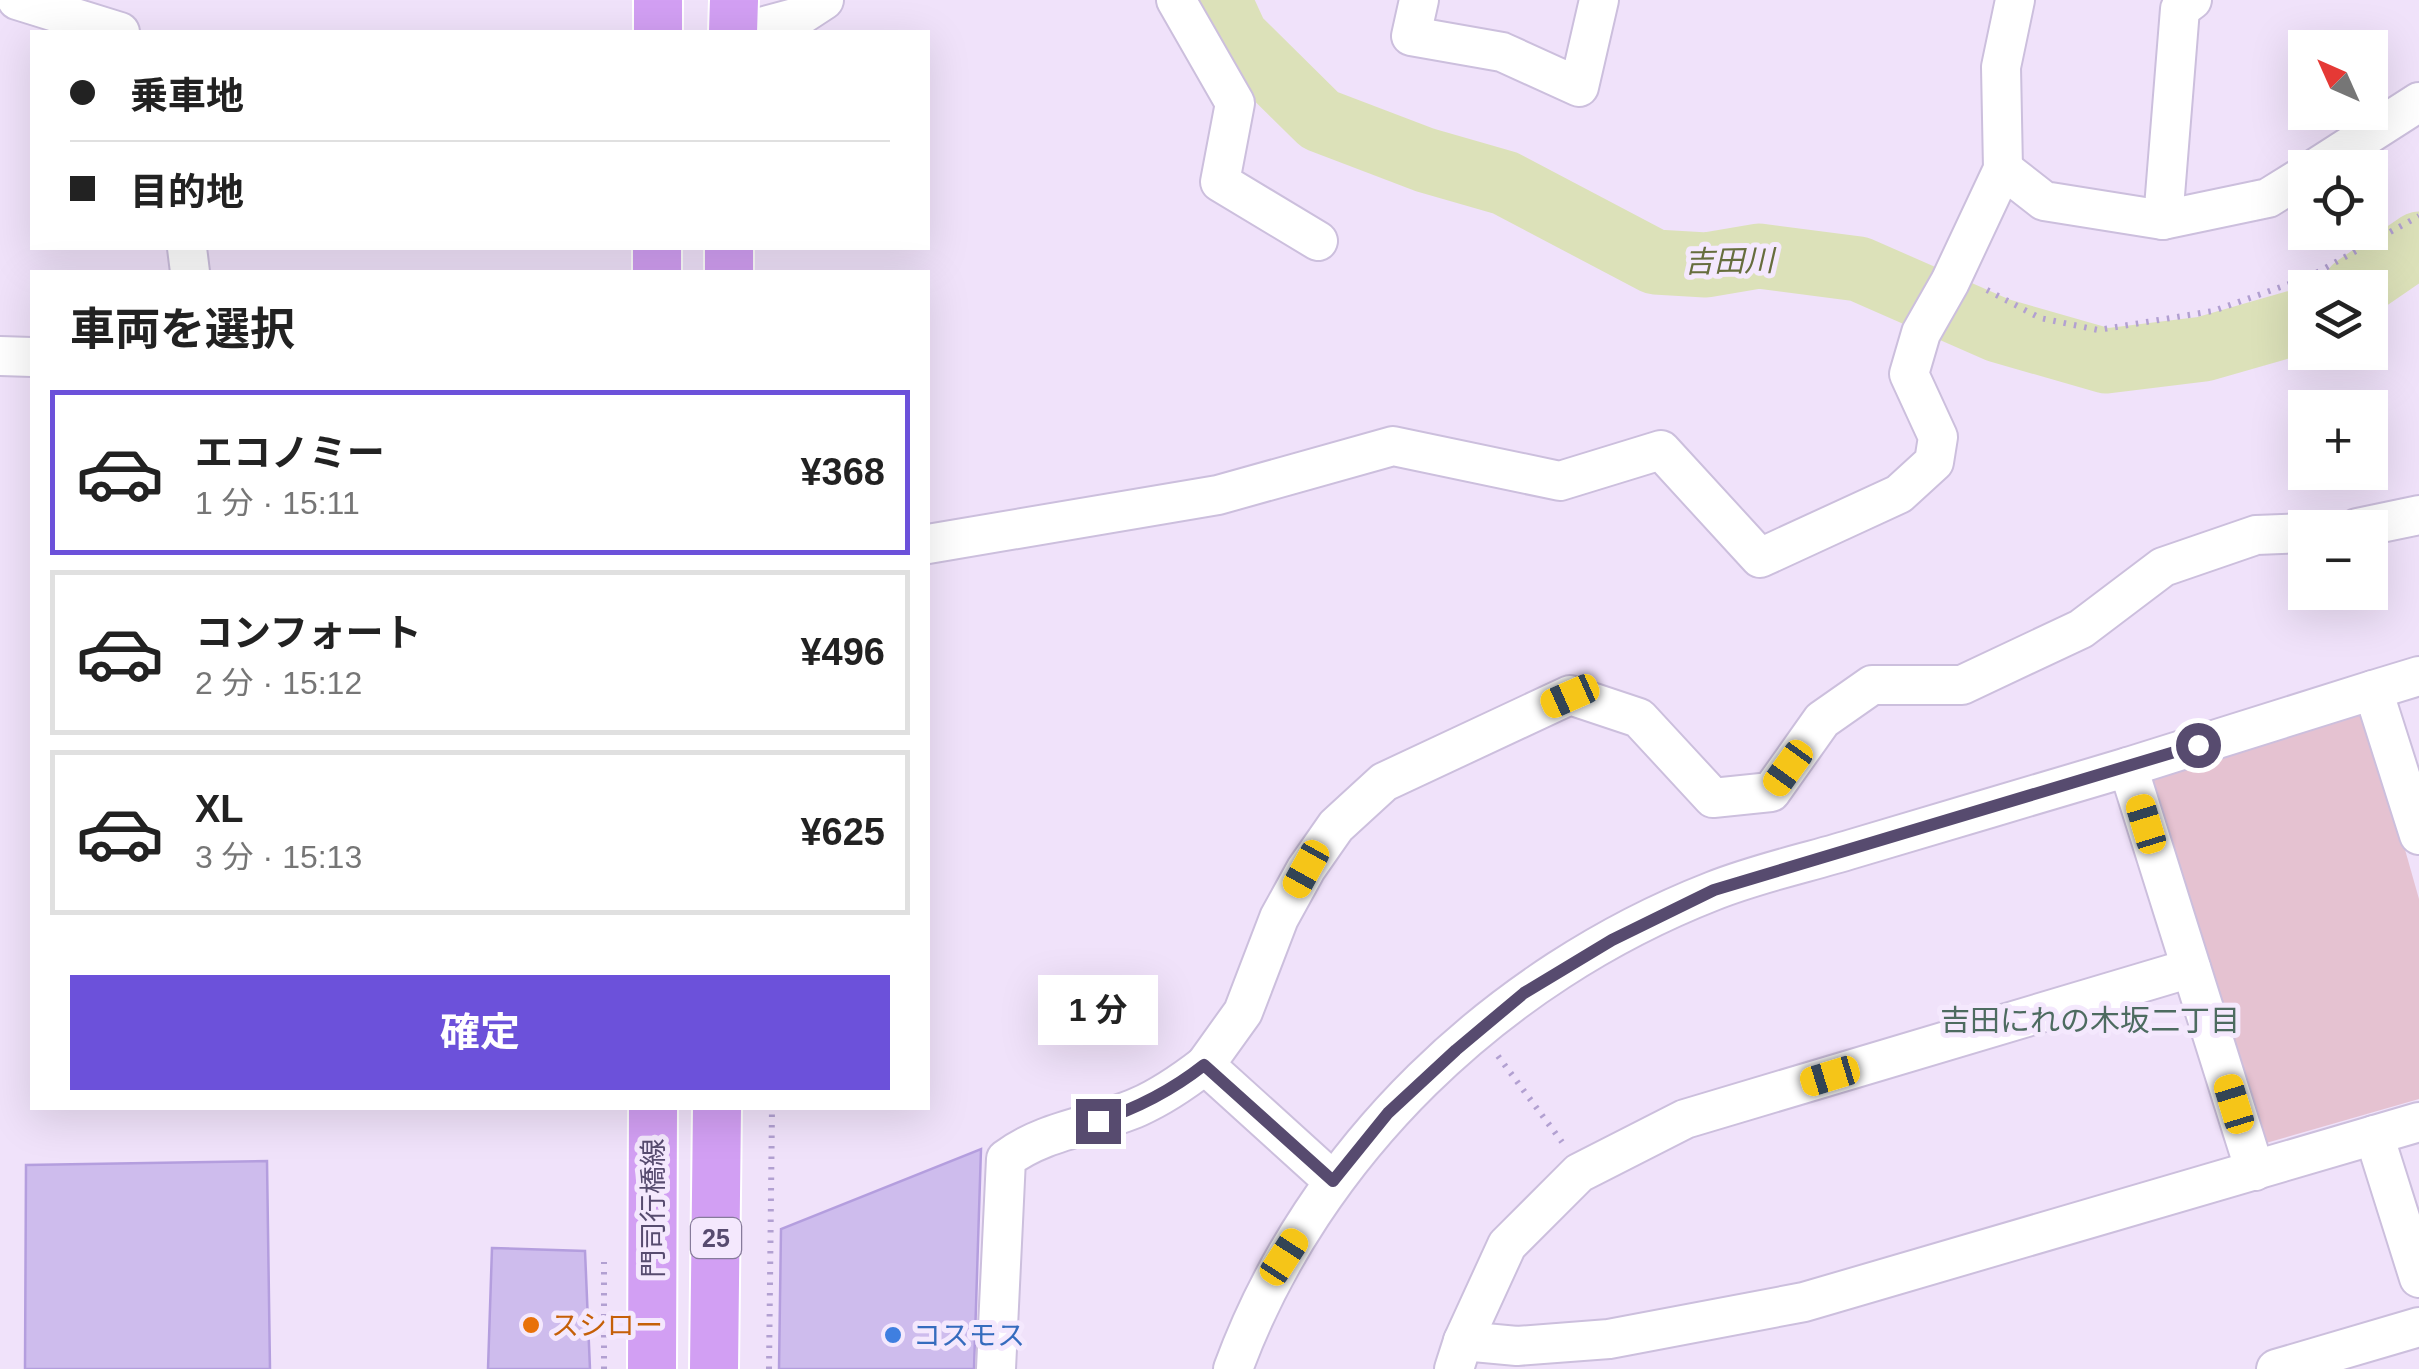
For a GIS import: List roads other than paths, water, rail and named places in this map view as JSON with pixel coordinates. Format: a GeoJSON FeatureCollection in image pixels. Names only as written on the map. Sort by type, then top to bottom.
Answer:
{"type":"FeatureCollection","features":[{"type":"Feature","properties":{"kind":"main road"},"geometry":{"type":"LineString","coordinates":[[658,0],[658,30]]}},
{"type":"Feature","properties":{"kind":"main road"},"geometry":{"type":"LineString","coordinates":[[733,30],[734,0]]}},
{"type":"Feature","properties":{"kind":"main road","name":"門司行橋線"},"geometry":{"type":"LineString","coordinates":[[652,1369],[653,1110]]}},
{"type":"Feature","properties":{"kind":"main road","name":"25"},"geometry":{"type":"LineString","coordinates":[[714,1369],[717,1110]]}},
{"type":"Feature","properties":{"kind":"street"},"geometry":{"type":"LineString","coordinates":[[17,0],[116,30]]}},
{"type":"Feature","properties":{"kind":"street"},"geometry":{"type":"LineString","coordinates":[[120,0],[123,30]]}},
{"type":"Feature","properties":{"kind":"street"},"geometry":{"type":"LineString","coordinates":[[750,30],[798,17],[824,0]]}},
{"type":"Feature","properties":{"kind":"street"},"geometry":{"type":"LineString","coordinates":[[1176,0],[1235,103],[1220,182],[1318,241]]}},
{"type":"Feature","properties":{"kind":"street"},"geometry":{"type":"LineString","coordinates":[[1419,0],[1412,36],[1502,52],[1579,87],[1599,0]]}},
{"type":"Feature","properties":{"kind":"street"},"geometry":{"type":"LineString","coordinates":[[930,544],[1218,495],[1393,446],[1560,481],[1660,450],[1760,558],[1899,494],[1934,462],[1938,437],[1909,374],[1921,332],[2003,169],[2001,66],[2014,0]]}},
{"type":"Feature","properties":{"kind":"street"},"geometry":{"type":"LineString","coordinates":[[2164,220],[2180,8],[2192,0]]}},
{"type":"Feature","properties":{"kind":"street"},"geometry":{"type":"LineString","coordinates":[[2344,150],[2419,102]]}},
{"type":"Feature","properties":{"kind":"street"},"geometry":{"type":"LineString","coordinates":[[2003,169],[2044,201],[2164,220],[2268,198],[2288,186]]}},
{"type":"Feature","properties":{"kind":"street"},"geometry":{"type":"LineString","coordinates":[[0,356],[30,357]]}},
{"type":"Feature","properties":{"kind":"street"},"geometry":{"type":"LineString","coordinates":[[2388,522],[2419,515]]}},
{"type":"Feature","properties":{"kind":"street"},"geometry":{"type":"LineString","coordinates":[[996,1369],[1006,1158],[1022,1146],[1136,1108],[1174,1089],[1204,1065],[1243,1012],[1278,918],[1306,869],[1336,826],[1384,782],[1570,696],[1639,718],[1714,798],[1770,792],[1822,720],[1872,685],[1962,685],[2081,628],[2163,567],[2256,534],[2288,533]]}},
{"type":"Feature","properties":{"kind":"street"},"geometry":{"type":"LineString","coordinates":[[1233,1369],[1284,1257],[1333,1181],[1388,1113],[1524,993],[1598,948],[1714,890],[2419,676]]}},
{"type":"Feature","properties":{"kind":"street"},"geometry":{"type":"LineString","coordinates":[[2374,690],[2419,835]]}},
{"type":"Feature","properties":{"kind":"street"},"geometry":{"type":"LineString","coordinates":[[2128,767],[2255,1172]]}},
{"type":"Feature","properties":{"kind":"street"},"geometry":{"type":"LineString","coordinates":[[1459,1355],[1507,1245],[1584,1171],[1685,1119],[2191,968]]}},
{"type":"Feature","properties":{"kind":"street"},"geometry":{"type":"LineString","coordinates":[[1204,1065],[1333,1181]]}},
{"type":"Feature","properties":{"kind":"street"},"geometry":{"type":"LineString","coordinates":[[1459,1355],[1608,1339],[1804,1302],[2419,1122]]}},
{"type":"Feature","properties":{"kind":"street"},"geometry":{"type":"LineString","coordinates":[[2374,1135],[2419,1278]]}},
{"type":"Feature","properties":{"kind":"street"},"geometry":{"type":"LineString","coordinates":[[2276,1369],[2419,1326]]}},
{"type":"Feature","properties":{"kind":"waterway","name":"吉田川"},"geometry":{"type":"LineString","coordinates":[[1219,0],[1236,37],[1320,120],[1425,160],[1505,183],[1655,262],[1706,265],[1759,256],[1859,269],[1998,330],[2106,361],[2204,349],[2288,325]]}},
{"type":"Feature","properties":{"kind":"waterway","name":"吉田川"},"geometry":{"type":"LineString","coordinates":[[2381,270],[2419,244]]}},
{"type":"Feature","properties":{"kind":"place","name":"スシロー"},"geometry":{"type":"Point","coordinates":[531,1325]}},
{"type":"Feature","properties":{"kind":"place","name":"コスモス"},"geometry":{"type":"Point","coordinates":[893,1335]}},
{"type":"Feature","properties":{"kind":"district","name":"吉田にれの木坂二丁目"},"geometry":{"type":"Point","coordinates":[2090,1020]}}]}
